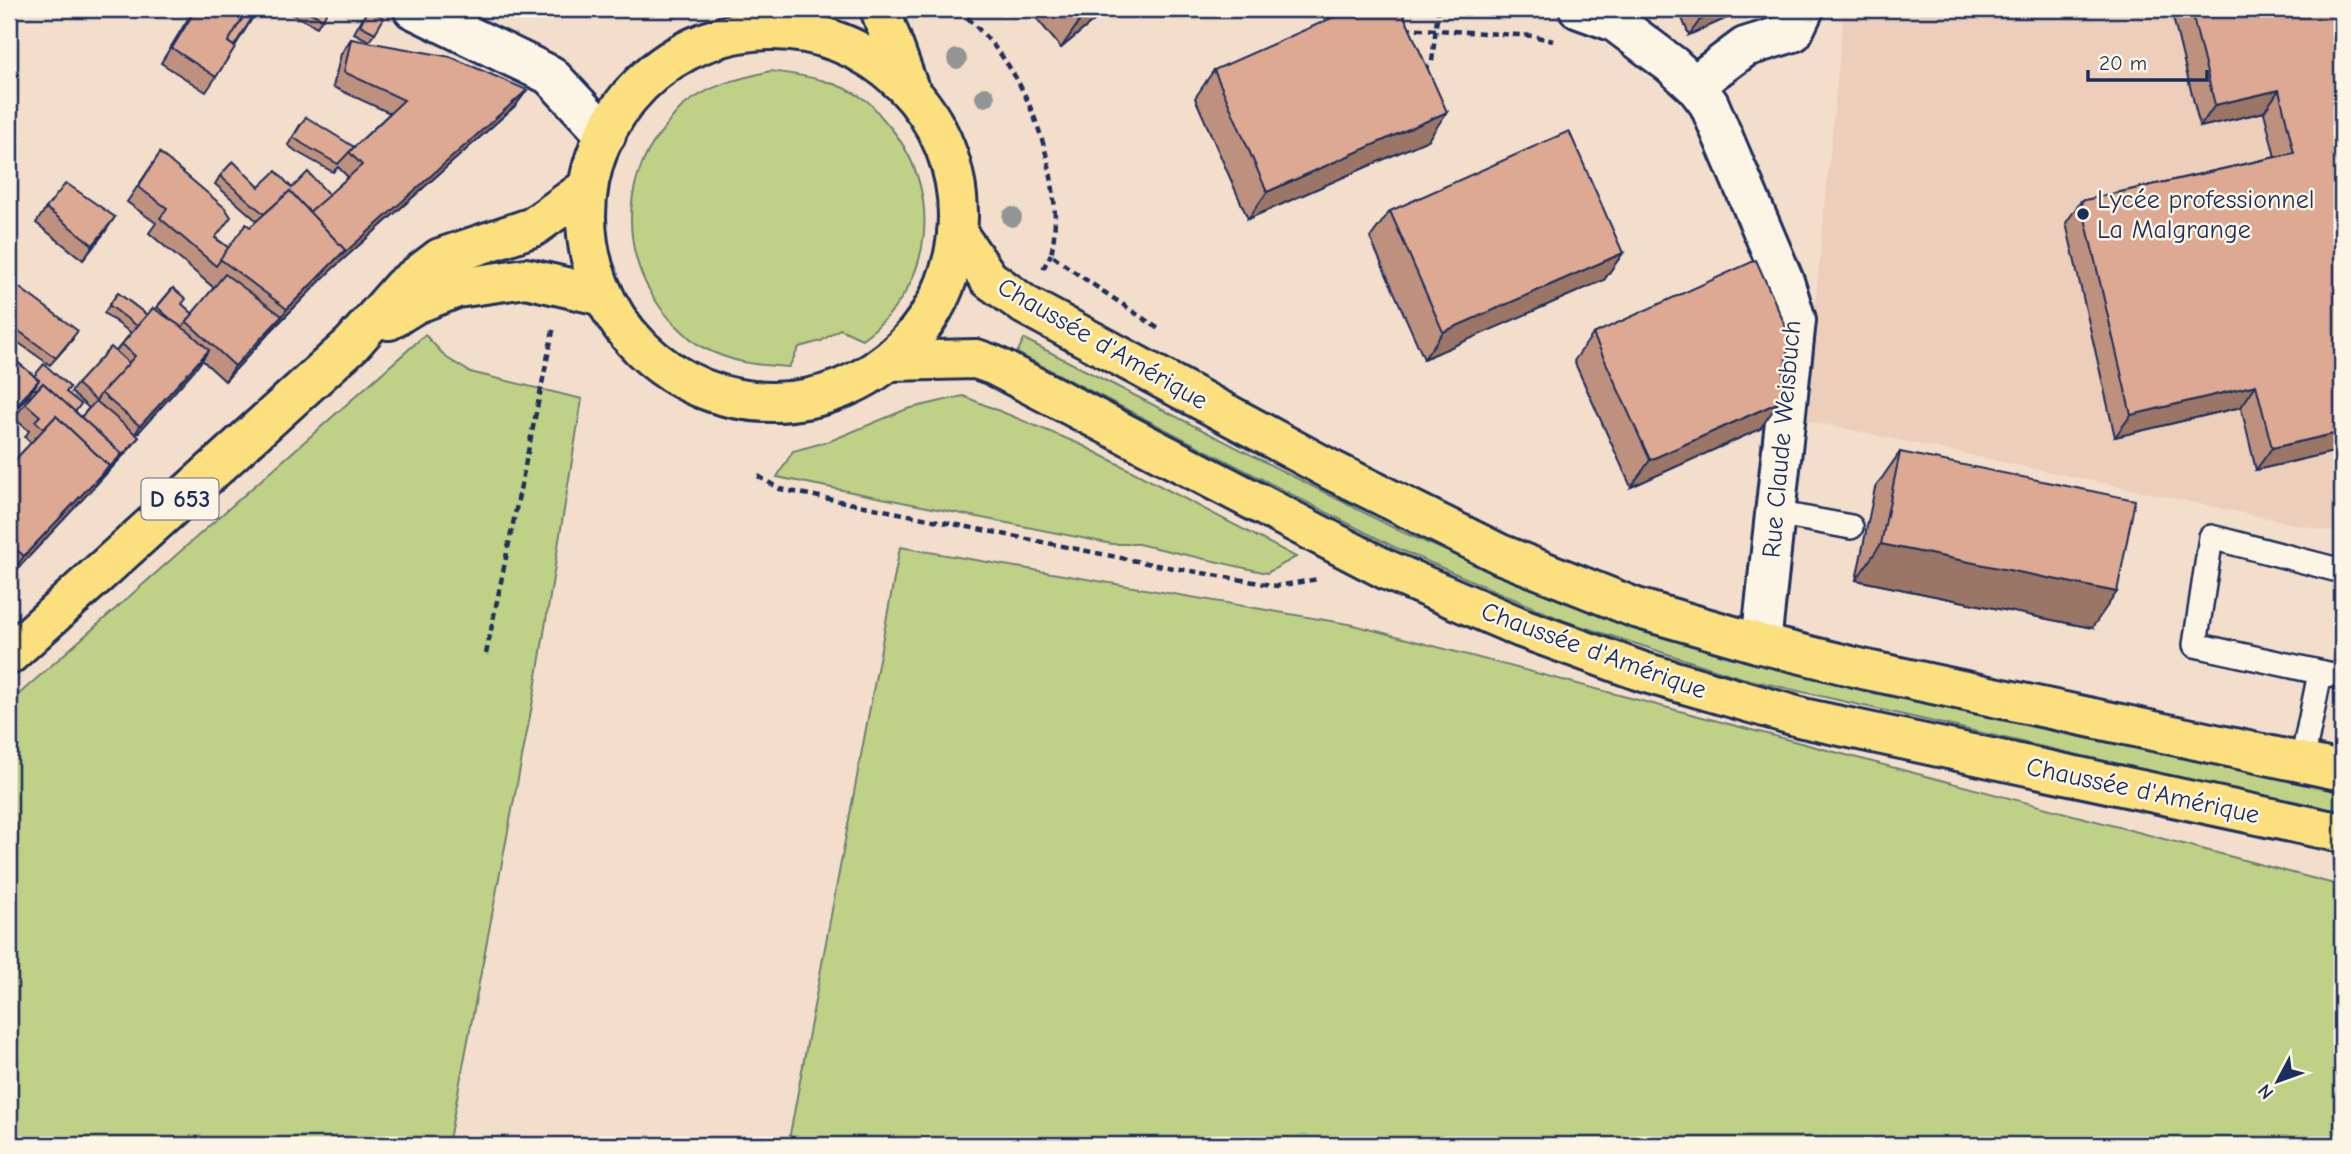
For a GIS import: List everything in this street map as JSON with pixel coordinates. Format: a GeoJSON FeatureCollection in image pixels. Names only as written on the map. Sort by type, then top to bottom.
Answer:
{"type":"FeatureCollection","features":[{"type":"Feature","properties":{"kind":"main road"},"geometry":{"type":"LineString","coordinates":[[880,9],[910,91]]}},
{"type":"Feature","properties":{"kind":"main road"},"geometry":{"type":"LineString","coordinates":[[768,19],[849,46],[882,65],[910,91],[937,129],[953,172],[957,233],[952,265],[941,296],[919,331],[890,360],[858,382],[822,396],[781,402],[740,400],[690,383],[659,364],[632,340],[604,296],[587,244],[587,188],[594,158],[615,117],[653,72],[706,41],[768,19]]}},
{"type":"Feature","properties":{"kind":"main road"},"geometry":{"type":"LineString","coordinates":[[352,344],[402,287],[440,258],[533,227],[587,188]]}},
{"type":"Feature","properties":{"kind":"main road","name":"Chaussée d'Amérique"},"geometry":{"type":"LineString","coordinates":[[957,233],[989,279],[1025,305],[1331,470],[1500,554],[1636,608],[1761,644],[1867,670],[2342,771]]}},
{"type":"Feature","properties":{"kind":"main road"},"geometry":{"type":"LineString","coordinates":[[352,344],[415,304],[457,288],[526,278],[604,296]]}},
{"type":"Feature","properties":{"kind":"main road","name":"D 653"},"geometry":{"type":"LineString","coordinates":[[9,655],[352,344]]}},
{"type":"Feature","properties":{"kind":"main road","name":"Chaussée d'Amérique"},"geometry":{"type":"LineString","coordinates":[[890,360],[976,359],[993,365],[1385,569],[1522,628],[1643,672],[1803,718],[2342,833]]}},
{"type":"Feature","properties":{"kind":"street"},"geometry":{"type":"LineString","coordinates":[[413,9],[550,75],[606,135]]}},
{"type":"Feature","properties":{"kind":"street","name":"Rue Claude Weisbuch"},"geometry":{"type":"LineString","coordinates":[[1579,9],[1615,22],[1672,65],[1696,87],[1709,104],[1784,281],[1796,320],[1761,644]]}},
{"type":"Feature","properties":{"kind":"street"},"geometry":{"type":"LineString","coordinates":[[1696,87],[1745,47],[1793,32],[1804,9]]}},
{"type":"Feature","properties":{"kind":"lane"},"geometry":{"type":"LineString","coordinates":[[1775,513],[1851,527]]}},
{"type":"Feature","properties":{"kind":"lane"},"geometry":{"type":"LineString","coordinates":[[2302,762],[2331,675],[2195,645],[2211,537],[2342,571]]}},
{"type":"Feature","properties":{"kind":"path"},"geometry":{"type":"LineString","coordinates":[[959,9],[1006,62],[1035,116],[1051,175],[1055,225],[1051,254],[1170,336]]}},
{"type":"Feature","properties":{"kind":"path"},"geometry":{"type":"LineString","coordinates":[[1320,9],[1332,26]]}},
{"type":"Feature","properties":{"kind":"path"},"geometry":{"type":"LineString","coordinates":[[1413,75],[1425,70],[1433,62],[1438,9]]}},
{"type":"Feature","properties":{"kind":"path"},"geometry":{"type":"LineString","coordinates":[[1400,28],[1534,36],[1557,41]]}},
{"type":"Feature","properties":{"kind":"path"},"geometry":{"type":"LineString","coordinates":[[486,654],[556,314]]}},
{"type":"Feature","properties":{"kind":"path"},"geometry":{"type":"LineString","coordinates":[[758,476],[780,489],[1202,573],[1277,586],[1329,577]]}},
{"type":"Feature","properties":{"kind":"shaded area","name":"Lycée professionnel La Malgrange"},"geometry":{"type":"Polygon","coordinates":[[[1844,9],[2342,9],[2342,534],[1804,420],[1844,9]]]}},
{"type":"Feature","properties":{"kind":"green space"},"geometry":{"type":"Polygon","coordinates":[[[771,71],[833,84],[870,103],[904,147],[917,176],[924,205],[924,235],[918,265],[905,292],[887,317],[862,339],[840,329],[821,341],[799,347],[789,367],[734,360],[702,347],[691,339],[661,309],[646,285],[636,258],[632,231],[632,203],[638,176],[649,150],[676,113],[714,87],[771,71]]]}},
{"type":"Feature","properties":{"kind":"green space"},"geometry":{"type":"Polygon","coordinates":[[[425,335],[447,358],[470,372],[582,399],[534,695],[448,1145],[9,1145],[9,703],[425,335]]]}},
{"type":"Feature","properties":{"kind":"green space"},"geometry":{"type":"Polygon","coordinates":[[[1024,339],[1400,531],[1569,604],[1744,661],[2342,790],[2342,812],[1742,678],[1565,621],[1394,547],[1017,353],[1024,339]]]}},
{"type":"Feature","properties":{"kind":"green space"},"geometry":{"type":"Polygon","coordinates":[[[963,396],[1082,445],[1296,557],[1267,573],[1138,544],[1112,544],[777,477],[793,451],[830,441],[907,409],[963,396]]]}},
{"type":"Feature","properties":{"kind":"green space"},"geometry":{"type":"Polygon","coordinates":[[[900,547],[1354,625],[2342,886],[2342,1145],[788,1145],[900,547]]]}},
{"type":"Feature","properties":{"kind":"building"},"geometry":{"type":"Polygon","coordinates":[[[196,9],[249,9],[228,42],[235,47],[216,77],[172,48],[196,9]]]}},
{"type":"Feature","properties":{"kind":"building"},"geometry":{"type":"Polygon","coordinates":[[[303,9],[328,9],[323,19],[303,9]]]}},
{"type":"Feature","properties":{"kind":"building"},"geometry":{"type":"Polygon","coordinates":[[[368,9],[384,18],[375,33],[360,25],[368,9]]]}},
{"type":"Feature","properties":{"kind":"building"},"geometry":{"type":"Polygon","coordinates":[[[1352,9],[1401,9],[1447,112],[1267,192],[1214,70],[1352,9]]]}},
{"type":"Feature","properties":{"kind":"building"},"geometry":{"type":"Polygon","coordinates":[[[1695,9],[1724,9],[1700,20],[1695,9]]]}},
{"type":"Feature","properties":{"kind":"building"},"geometry":{"type":"Polygon","coordinates":[[[2191,9],[2342,9],[2342,432],[2272,448],[2256,385],[2131,415],[2081,201],[2294,153],[2279,90],[2215,105],[2191,9]]]}},
{"type":"Feature","properties":{"kind":"building"},"geometry":{"type":"Polygon","coordinates":[[[245,14],[252,18],[234,46],[228,42],[245,14]]]}},
{"type":"Feature","properties":{"kind":"building"},"geometry":{"type":"Polygon","coordinates":[[[351,39],[451,57],[527,90],[340,257],[345,250],[309,212],[362,165],[349,152],[404,100],[344,72],[351,39]]]}},
{"type":"Feature","properties":{"kind":"building"},"geometry":{"type":"Polygon","coordinates":[[[306,117],[354,147],[338,164],[293,137],[306,117]]]}},
{"type":"Feature","properties":{"kind":"building"},"geometry":{"type":"Polygon","coordinates":[[[1569,131],[1623,253],[1443,332],[1390,211],[1569,131]]]}},
{"type":"Feature","properties":{"kind":"building"},"geometry":{"type":"Polygon","coordinates":[[[160,153],[225,208],[231,217],[215,238],[229,248],[216,266],[160,218],[167,208],[138,187],[160,153]]]}},
{"type":"Feature","properties":{"kind":"building"},"geometry":{"type":"Polygon","coordinates":[[[233,161],[259,187],[276,171],[292,188],[308,172],[329,195],[309,212],[290,191],[264,214],[220,176],[233,161]]]}},
{"type":"Feature","properties":{"kind":"building"},"geometry":{"type":"Polygon","coordinates":[[[66,183],[115,217],[93,245],[46,208],[66,183]]]}},
{"type":"Feature","properties":{"kind":"building"},"geometry":{"type":"Polygon","coordinates":[[[290,191],[345,250],[287,309],[220,259],[246,224],[250,227],[290,191]]]}},
{"type":"Feature","properties":{"kind":"building"},"geometry":{"type":"Polygon","coordinates":[[[1756,260],[1790,336],[1779,402],[1650,460],[1593,334],[1756,260]]]}},
{"type":"Feature","properties":{"kind":"building"},"geometry":{"type":"Polygon","coordinates":[[[225,274],[282,316],[235,366],[186,321],[225,274]]]}},
{"type":"Feature","properties":{"kind":"building"},"geometry":{"type":"Polygon","coordinates":[[[9,280],[78,331],[56,358],[9,324],[9,280]]]}},
{"type":"Feature","properties":{"kind":"building"},"geometry":{"type":"Polygon","coordinates":[[[173,288],[186,299],[182,304],[193,314],[182,327],[157,307],[173,288]]]}},
{"type":"Feature","properties":{"kind":"building"},"geometry":{"type":"Polygon","coordinates":[[[118,293],[147,315],[137,326],[109,305],[118,293]]]}},
{"type":"Feature","properties":{"kind":"building"},"geometry":{"type":"Polygon","coordinates":[[[153,308],[189,332],[209,350],[140,426],[101,393],[135,356],[122,344],[153,308]]]}},
{"type":"Feature","properties":{"kind":"building"},"geometry":{"type":"Polygon","coordinates":[[[111,347],[129,363],[96,401],[77,384],[111,347]]]}},
{"type":"Feature","properties":{"kind":"building"},"geometry":{"type":"Polygon","coordinates":[[[9,355],[39,380],[17,405],[9,398],[9,355]]]}},
{"type":"Feature","properties":{"kind":"building"},"geometry":{"type":"Polygon","coordinates":[[[44,364],[70,387],[66,392],[81,404],[75,412],[43,383],[36,390],[34,388],[39,380],[34,376],[44,364]]]}},
{"type":"Feature","properties":{"kind":"building"},"geometry":{"type":"Polygon","coordinates":[[[43,383],[122,454],[104,473],[109,466],[56,416],[44,429],[35,421],[40,416],[25,403],[43,383]]]}},
{"type":"Feature","properties":{"kind":"building"},"geometry":{"type":"Polygon","coordinates":[[[96,401],[139,437],[117,461],[122,454],[81,417],[96,401]]]}},
{"type":"Feature","properties":{"kind":"building"},"geometry":{"type":"Polygon","coordinates":[[[56,416],[109,466],[24,556],[9,543],[9,458],[13,462],[56,416]]]}},
{"type":"Feature","properties":{"kind":"building"},"geometry":{"type":"Polygon","coordinates":[[[1900,452],[2135,500],[2117,592],[1881,544],[1900,452]]]}},
{"type":"Feature","properties":{"kind":"place","name":"Lycée professionnel La Malgrange"},"geometry":{"type":"Point","coordinates":[2083,214]}}]}
